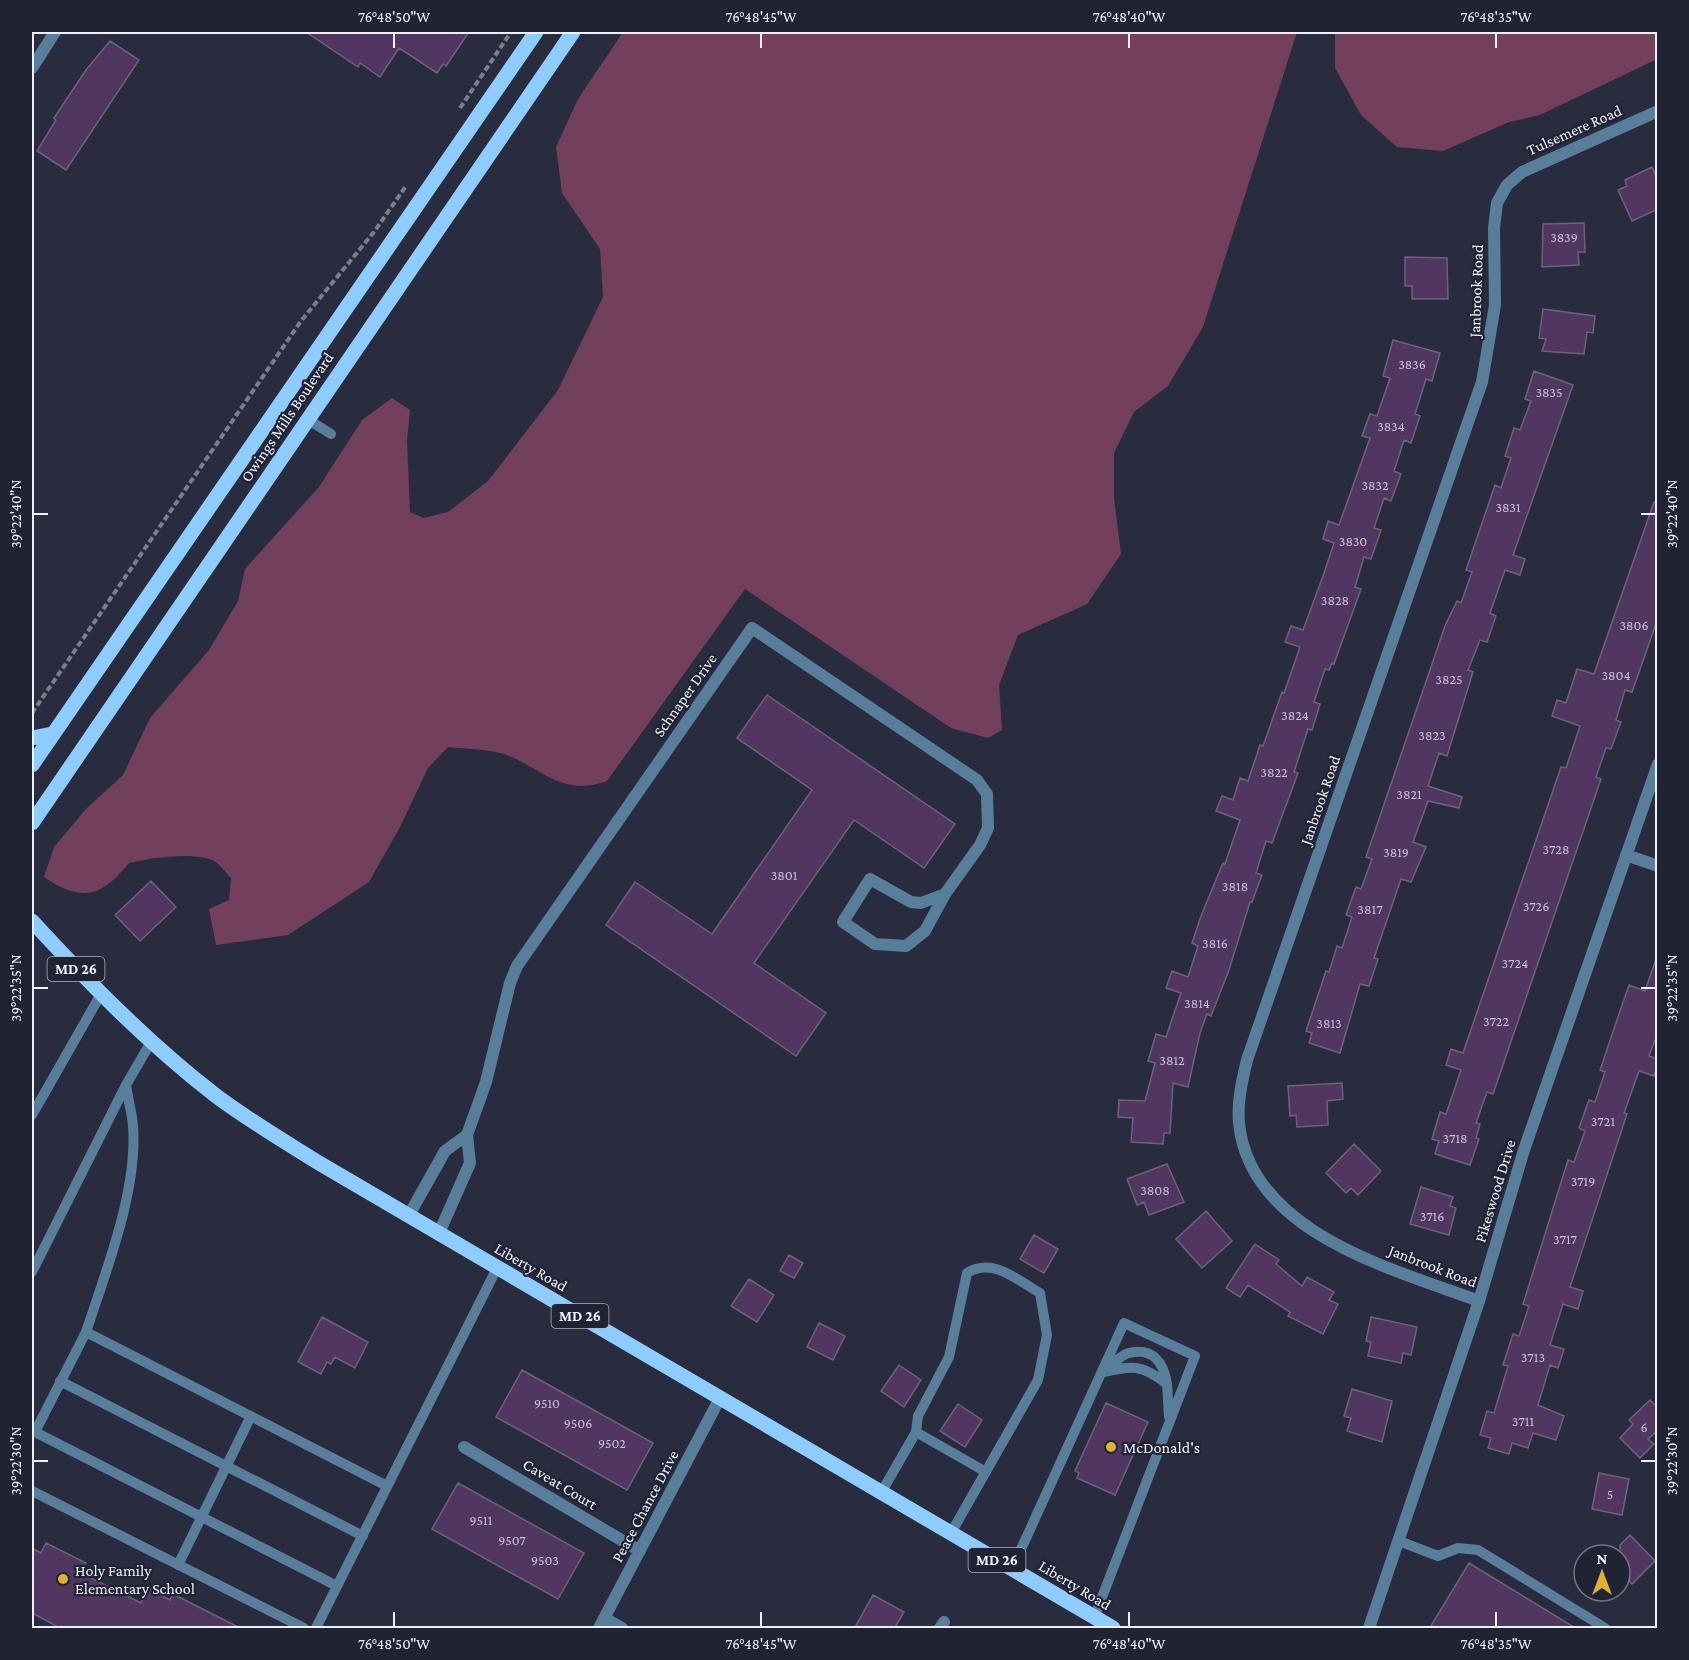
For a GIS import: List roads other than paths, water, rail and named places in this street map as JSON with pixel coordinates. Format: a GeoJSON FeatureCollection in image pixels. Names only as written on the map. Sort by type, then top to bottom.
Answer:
{"type":"FeatureCollection","features":[{"type":"Feature","properties":{"kind":"main road","name":"Owings Mills Boulevard"},"geometry":{"type":"LineString","coordinates":[[32,765],[536,32]]}},
{"type":"Feature","properties":{"kind":"main road","name":"Owings Mills Boulevard"},"geometry":{"type":"LineString","coordinates":[[32,823],[306,419],[573,32]]}},
{"type":"Feature","properties":{"kind":"main road"},"geometry":{"type":"LineString","coordinates":[[32,738],[52,734]]}},
{"type":"Feature","properties":{"kind":"main road","name":"Liberty Road"},"geometry":{"type":"LineString","coordinates":[[32,921],[101,994],[152,1042],[217,1096],[250,1119],[497,1268],[1113,1629]]}},
{"type":"Feature","properties":{"kind":"street"},"geometry":{"type":"LineString","coordinates":[[32,68],[55,32]]}},
{"type":"Feature","properties":{"kind":"street","name":"Tulsemere Road"},"geometry":{"type":"LineString","coordinates":[[1507,185],[1522,171],[1593,142],[1658,111]]}},
{"type":"Feature","properties":{"kind":"street","name":"Janbrook Road"},"geometry":{"type":"LineString","coordinates":[[1479,1301],[1366,1259],[1293,1217],[1271,1198],[1255,1174],[1245,1151],[1239,1123],[1239,1094],[1247,1060],[1482,382],[1495,305],[1494,228],[1497,203],[1507,185]]}},
{"type":"Feature","properties":{"kind":"street","name":"Schnaper Drive"},"geometry":{"type":"LineString","coordinates":[[439,1233],[470,1163],[467,1135],[486,1082],[510,983],[517,966],[752,628],[977,780],[987,794],[988,828],[980,845],[945,894],[925,931],[906,946],[875,944],[843,922],[870,879],[910,902],[921,903],[945,894]]}},
{"type":"Feature","properties":{"kind":"street","name":"Pikeswood Drive"},"geometry":{"type":"LineString","coordinates":[[1369,1629],[1479,1301],[1524,1150],[1658,764]]}},
{"type":"Feature","properties":{"kind":"street"},"geometry":{"type":"LineString","coordinates":[[1626,855],[1658,866]]}},
{"type":"Feature","properties":{"kind":"street"},"geometry":{"type":"LineString","coordinates":[[409,1215],[445,1151],[467,1135]]}},
{"type":"Feature","properties":{"kind":"street","name":"Peace Chance Drive"},"geometry":{"type":"LineString","coordinates":[[602,1623],[720,1398]]}},
{"type":"Feature","properties":{"kind":"street","name":"Caveat Court"},"geometry":{"type":"LineString","coordinates":[[464,1447],[640,1551]]}},
{"type":"Feature","properties":{"kind":"street"},"geometry":{"type":"LineString","coordinates":[[602,1623],[622,1629]]}},
{"type":"Feature","properties":{"kind":"lane"},"geometry":{"type":"LineString","coordinates":[[306,419],[331,434]]}},
{"type":"Feature","properties":{"kind":"lane"},"geometry":{"type":"LineString","coordinates":[[32,1115],[101,994]]}},
{"type":"Feature","properties":{"kind":"lane"},"geometry":{"type":"LineString","coordinates":[[32,1272],[126,1085],[152,1042]]}},
{"type":"Feature","properties":{"kind":"lane"},"geometry":{"type":"LineString","coordinates":[[126,1085],[133,1128],[128,1184],[120,1229],[86,1332],[33,1434],[337,1586]]}},
{"type":"Feature","properties":{"kind":"lane"},"geometry":{"type":"LineString","coordinates":[[881,1492],[916,1432],[918,1416],[950,1357],[968,1273],[978,1267],[992,1266],[1040,1293],[1047,1335],[1038,1380],[951,1533]]}},
{"type":"Feature","properties":{"kind":"lane"},"geometry":{"type":"LineString","coordinates":[[316,1629],[497,1268]]}},
{"type":"Feature","properties":{"kind":"lane"},"geometry":{"type":"LineString","coordinates":[[1012,1569],[1124,1323],[1195,1356],[1094,1618]]}},
{"type":"Feature","properties":{"kind":"lane"},"geometry":{"type":"LineString","coordinates":[[86,1332],[387,1486]]}},
{"type":"Feature","properties":{"kind":"lane"},"geometry":{"type":"LineString","coordinates":[[1101,1373],[1136,1366],[1151,1372],[1167,1384],[1169,1423]]}},
{"type":"Feature","properties":{"kind":"lane"},"geometry":{"type":"LineString","coordinates":[[60,1381],[363,1536]]}},
{"type":"Feature","properties":{"kind":"lane"},"geometry":{"type":"LineString","coordinates":[[178,1565],[251,1416]]}},
{"type":"Feature","properties":{"kind":"lane"},"geometry":{"type":"LineString","coordinates":[[916,1432],[986,1472]]}},
{"type":"Feature","properties":{"kind":"lane"},"geometry":{"type":"LineString","coordinates":[[32,1491],[304,1629]]}},
{"type":"Feature","properties":{"kind":"lane"},"geometry":{"type":"LineString","coordinates":[[1399,1541],[1438,1556],[1458,1548],[1478,1550],[1605,1629]]}},
{"type":"Feature","properties":{"kind":"place","name":"McDonald's"},"geometry":{"type":"Point","coordinates":[1111,1447]}},
{"type":"Feature","properties":{"kind":"place","name":"Holy Family Elementary School"},"geometry":{"type":"Point","coordinates":[63,1579]}}]}
